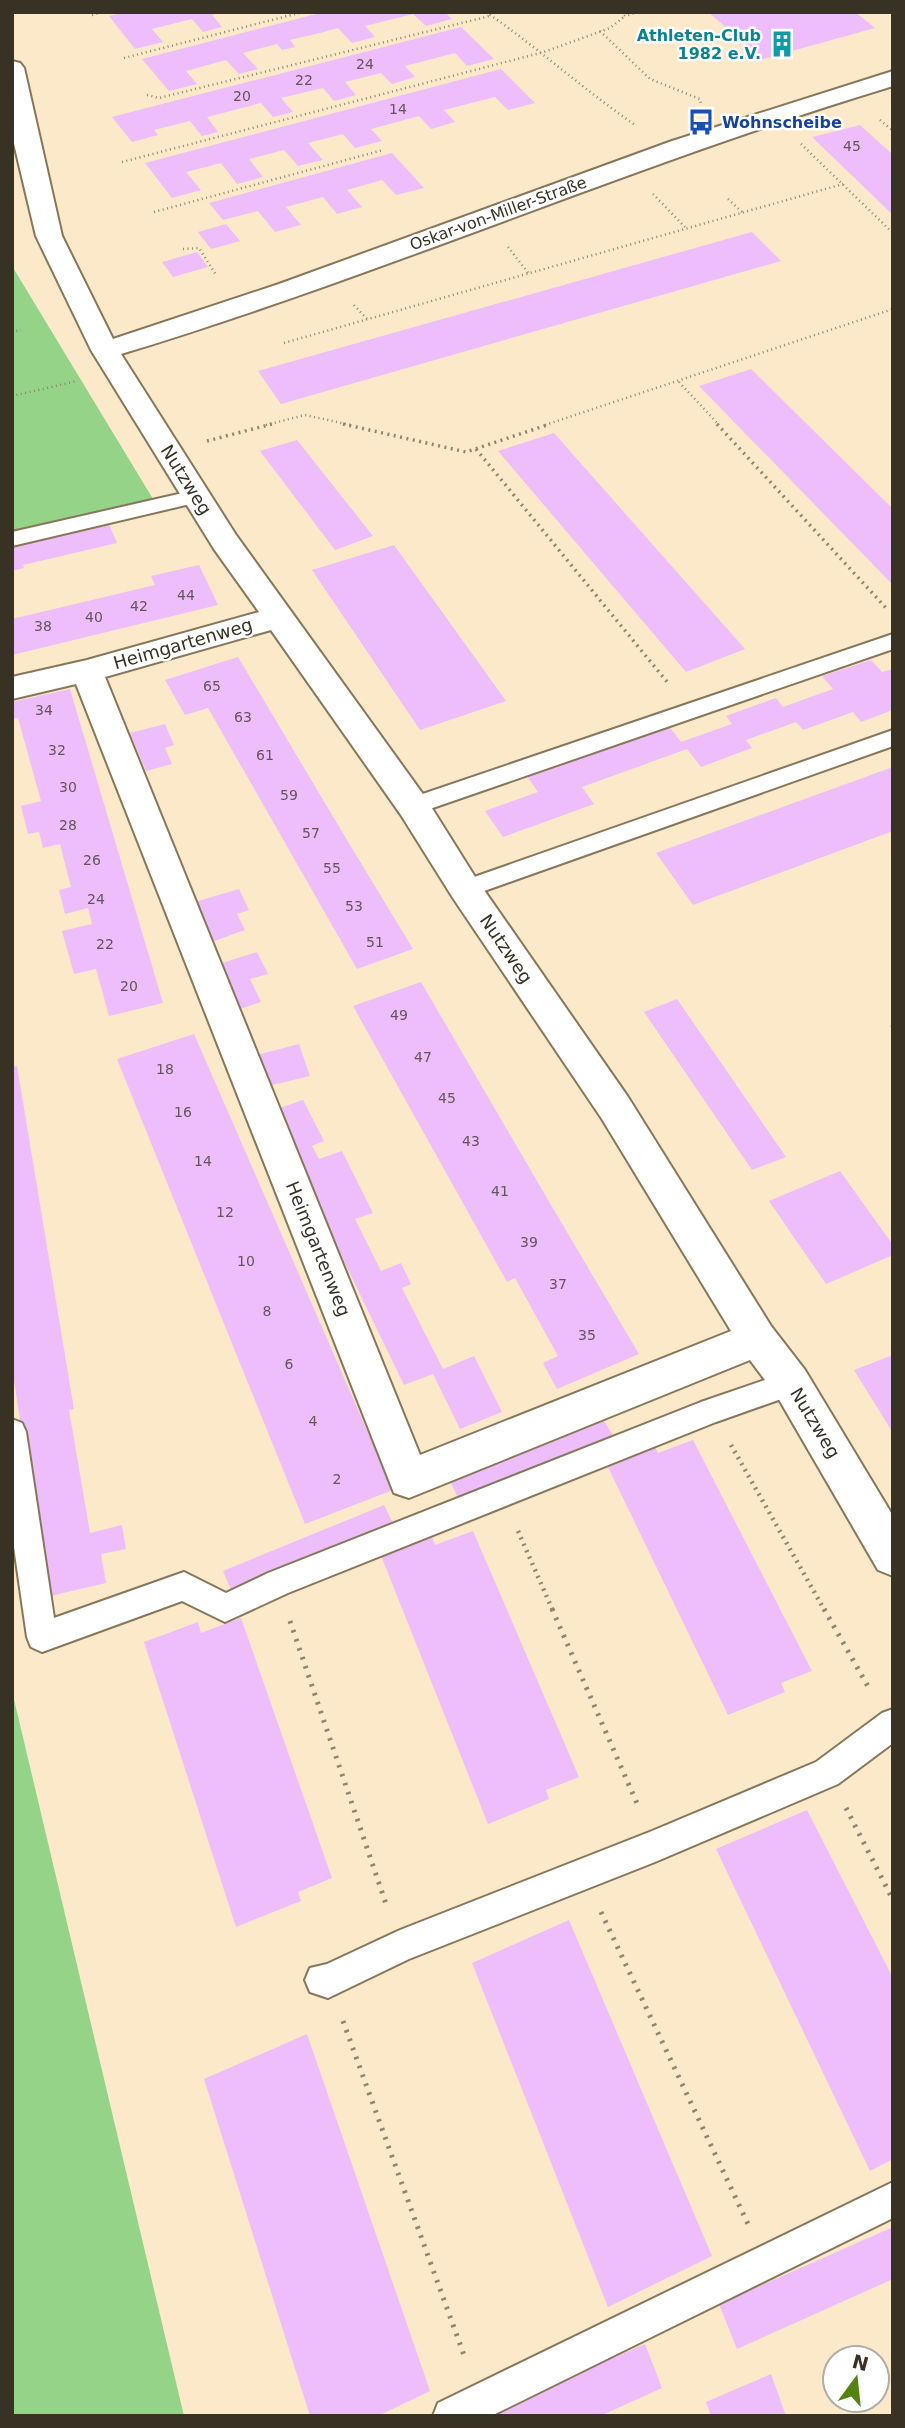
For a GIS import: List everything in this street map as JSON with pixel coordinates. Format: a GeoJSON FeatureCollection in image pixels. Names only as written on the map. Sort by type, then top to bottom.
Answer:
{"type":"FeatureCollection","features":[{"type":"Feature","properties":{"kind":"street","name":"Nutzweg"},"geometry":{"type":"LineString","coordinates":[[12,68],[23,129],[49,236],[105,350],[196,496],[413,806],[465,889],[615,1108],[757,1339],[791,1383],[893,1556]]}},
{"type":"Feature","properties":{"kind":"street","name":"Oskar-von-Miller-Straße"},"geometry":{"type":"LineString","coordinates":[[105,350],[201,322],[769,115],[893,78]]}},
{"type":"Feature","properties":{"kind":"street","name":"Heimgartenweg"},"geometry":{"type":"LineString","coordinates":[[12,688],[87,671],[279,617]]}},
{"type":"Feature","properties":{"kind":"street","name":"Heimgartenweg"},"geometry":{"type":"LineString","coordinates":[[87,671],[409,1479],[757,1339]]}},
{"type":"Feature","properties":{"kind":"lane"},"geometry":{"type":"LineString","coordinates":[[12,539],[196,496]]}},
{"type":"Feature","properties":{"kind":"lane"},"geometry":{"type":"LineString","coordinates":[[413,806],[893,641]]}},
{"type":"Feature","properties":{"kind":"lane"},"geometry":{"type":"LineString","coordinates":[[465,889],[893,738]]}},
{"type":"Feature","properties":{"kind":"lane"},"geometry":{"type":"LineString","coordinates":[[12,1432],[42,1637],[184,1586],[225,1608],[278,1583],[711,1411],[791,1383]]}},
{"type":"Feature","properties":{"kind":"lane"},"geometry":{"type":"LineString","coordinates":[[325,1980],[400,1946],[655,1846],[827,1773],[892,1726]]}},
{"type":"Feature","properties":{"kind":"lane"},"geometry":{"type":"LineString","coordinates":[[466,2409],[893,2199]]}},
{"type":"Feature","properties":{"kind":"path"},"geometry":{"type":"LineString","coordinates":[[92,15],[102,12]]}},
{"type":"Feature","properties":{"kind":"path"},"geometry":{"type":"LineString","coordinates":[[124,58],[303,12]]}},
{"type":"Feature","properties":{"kind":"path"},"geometry":{"type":"LineString","coordinates":[[486,12],[544,52],[588,92],[674,149]]}},
{"type":"Feature","properties":{"kind":"path"},"geometry":{"type":"LineString","coordinates":[[621,12],[625,16]]}},
{"type":"Feature","properties":{"kind":"path"},"geometry":{"type":"LineString","coordinates":[[122,162],[544,52],[600,31],[625,16],[638,12]]}},
{"type":"Feature","properties":{"kind":"path"},"geometry":{"type":"LineString","coordinates":[[147,94],[159,98],[490,16]]}},
{"type":"Feature","properties":{"kind":"path"},"geometry":{"type":"LineString","coordinates":[[600,31],[650,79],[700,99],[696,110]]}},
{"type":"Feature","properties":{"kind":"path"},"geometry":{"type":"LineString","coordinates":[[769,115],[893,233]]}},
{"type":"Feature","properties":{"kind":"path"},"geometry":{"type":"LineString","coordinates":[[154,212],[383,150]]}},
{"type":"Feature","properties":{"kind":"path"},"geometry":{"type":"LineString","coordinates":[[284,343],[843,184]]}},
{"type":"Feature","properties":{"kind":"path"},"geometry":{"type":"LineString","coordinates":[[728,199],[742,213]]}},
{"type":"Feature","properties":{"kind":"path"},"geometry":{"type":"LineString","coordinates":[[183,249],[198,248],[223,284]]}},
{"type":"Feature","properties":{"kind":"path"},"geometry":{"type":"LineString","coordinates":[[168,451],[305,415],[466,452],[893,309]]}},
{"type":"Feature","properties":{"kind":"path"},"geometry":{"type":"LineString","coordinates":[[12,332],[21,330]]}},
{"type":"Feature","properties":{"kind":"path"},"geometry":{"type":"LineString","coordinates":[[12,397],[81,379]]}},
{"type":"Feature","properties":{"kind":"path"},"geometry":{"type":"LineString","coordinates":[[679,382],[893,615]]}},
{"type":"Feature","properties":{"kind":"path"},"geometry":{"type":"LineString","coordinates":[[475,449],[691,710]]}},
{"type":"Feature","properties":{"kind":"path"},"geometry":{"type":"LineString","coordinates":[[711,1411],[892,1726]]}},
{"type":"Feature","properties":{"kind":"path"},"geometry":{"type":"LineString","coordinates":[[502,1494],[655,1846]]}},
{"type":"Feature","properties":{"kind":"path"},"geometry":{"type":"LineString","coordinates":[[278,1583],[400,1946]]}},
{"type":"Feature","properties":{"kind":"path"},"geometry":{"type":"LineString","coordinates":[[827,1773],[893,1900]]}},
{"type":"Feature","properties":{"kind":"path"},"geometry":{"type":"LineString","coordinates":[[583,1874],[765,2261]]}},
{"type":"Feature","properties":{"kind":"path"},"geometry":{"type":"LineString","coordinates":[[325,1980],[466,2409]]}},
{"type":"Feature","properties":{"kind":"green space"},"geometry":{"type":"Polygon","coordinates":[[[12,266],[153,499],[12,534],[12,266]]]}},
{"type":"Feature","properties":{"kind":"green space"},"geometry":{"type":"Polygon","coordinates":[[[12,1691],[184,2416],[12,2416],[12,1691]]]}},
{"type":"Feature","properties":{"kind":"building"},"geometry":{"type":"Polygon","coordinates":[[[126,12],[220,12],[212,15],[222,27],[203,32],[192,19],[152,29],[163,42],[135,49],[109,16],[126,12]]]}},
{"type":"Feature","properties":{"kind":"building"},"geometry":{"type":"Polygon","coordinates":[[[324,12],[445,12],[452,19],[426,26],[413,14],[365,26],[375,37],[352,43],[338,28],[290,40],[295,47],[282,50],[277,44],[243,53],[258,69],[239,74],[226,60],[186,71],[197,84],[169,91],[142,59],[324,12]]]}},
{"type":"Feature","properties":{"kind":"building","name":"Athleten-Club 1982 e.V."},"geometry":{"type":"Polygon","coordinates":[[[708,12],[855,12],[875,28],[763,59],[708,12]]]}},
{"type":"Feature","properties":{"kind":"building"},"geometry":{"type":"Polygon","coordinates":[[[461,27],[494,59],[467,66],[455,53],[405,66],[415,77],[392,84],[381,73],[345,82],[356,95],[334,101],[323,88],[281,98],[293,112],[273,117],[261,103],[207,117],[218,132],[202,136],[190,121],[154,130],[158,135],[132,142],[112,117],[461,27]]]}},
{"type":"Feature","properties":{"kind":"building"},"geometry":{"type":"Polygon","coordinates":[[[501,69],[535,103],[508,110],[495,97],[444,110],[455,122],[431,129],[419,116],[371,129],[382,141],[355,148],[343,134],[308,143],[323,160],[298,166],[284,150],[249,159],[263,177],[237,184],[221,163],[186,172],[201,190],[172,198],[145,163],[501,69]]]}},
{"type":"Feature","properties":{"kind":"building"},"geometry":{"type":"Polygon","coordinates":[[[860,125],[893,155],[893,215],[812,137],[860,125]]]}},
{"type":"Feature","properties":{"kind":"building"},"geometry":{"type":"Polygon","coordinates":[[[392,153],[424,188],[396,195],[382,180],[347,190],[362,207],[337,214],[323,197],[286,207],[301,225],[275,232],[258,211],[223,220],[209,203],[392,153]]]}},
{"type":"Feature","properties":{"kind":"building"},"geometry":{"type":"Polygon","coordinates":[[[226,224],[240,241],[211,249],[198,232],[226,224]]]}},
{"type":"Feature","properties":{"kind":"building"},"geometry":{"type":"Polygon","coordinates":[[[752,232],[781,261],[281,404],[258,371],[752,232]]]}},
{"type":"Feature","properties":{"kind":"building"},"geometry":{"type":"Polygon","coordinates":[[[197,252],[208,267],[173,277],[162,262],[197,252]]]}},
{"type":"Feature","properties":{"kind":"building"},"geometry":{"type":"Polygon","coordinates":[[[751,369],[893,509],[893,585],[699,386],[751,369]]]}},
{"type":"Feature","properties":{"kind":"building"},"geometry":{"type":"Polygon","coordinates":[[[554,433],[745,649],[686,672],[498,451],[554,433]]]}},
{"type":"Feature","properties":{"kind":"building"},"geometry":{"type":"Polygon","coordinates":[[[297,440],[373,536],[335,550],[260,451],[297,440]]]}},
{"type":"Feature","properties":{"kind":"building"},"geometry":{"type":"Polygon","coordinates":[[[109,524],[117,543],[23,565],[24,568],[12,571],[12,547],[109,524]]]}},
{"type":"Feature","properties":{"kind":"building"},"geometry":{"type":"Polygon","coordinates":[[[394,545],[506,701],[420,730],[312,570],[394,545]]]}},
{"type":"Feature","properties":{"kind":"building"},"geometry":{"type":"Polygon","coordinates":[[[199,565],[218,605],[12,655],[12,619],[155,585],[151,576],[199,565]]]}},
{"type":"Feature","properties":{"kind":"building"},"geometry":{"type":"Polygon","coordinates":[[[238,657],[413,949],[357,969],[208,708],[185,715],[165,680],[238,657]]]}},
{"type":"Feature","properties":{"kind":"building"},"geometry":{"type":"Polygon","coordinates":[[[871,660],[882,672],[893,669],[893,710],[861,722],[853,712],[803,730],[796,722],[746,740],[752,748],[701,767],[687,749],[582,787],[594,804],[503,837],[485,811],[538,792],[526,775],[668,725],[681,742],[732,724],[726,716],[776,698],[783,707],[833,689],[822,676],[871,660]]]}},
{"type":"Feature","properties":{"kind":"building"},"geometry":{"type":"Polygon","coordinates":[[[70,689],[163,1003],[109,1016],[96,969],[74,974],[62,931],[92,924],[88,908],[65,914],[59,890],[71,887],[60,844],[43,848],[39,832],[28,834],[21,806],[41,801],[18,718],[12,719],[12,702],[70,689]]]}},
{"type":"Feature","properties":{"kind":"building"},"geometry":{"type":"Polygon","coordinates":[[[165,724],[174,745],[165,748],[172,764],[146,771],[130,733],[165,724]]]}},
{"type":"Feature","properties":{"kind":"building"},"geometry":{"type":"Polygon","coordinates":[[[893,767],[893,831],[693,905],[656,853],[893,767]]]}},
{"type":"Feature","properties":{"kind":"building"},"geometry":{"type":"Polygon","coordinates":[[[239,889],[249,910],[237,914],[245,930],[214,941],[195,902],[239,889]]]}},
{"type":"Feature","properties":{"kind":"building"},"geometry":{"type":"Polygon","coordinates":[[[257,952],[268,974],[250,979],[261,1002],[237,1010],[216,965],[257,952]]]}},
{"type":"Feature","properties":{"kind":"building"},"geometry":{"type":"Polygon","coordinates":[[[421,982],[639,1354],[557,1389],[543,1363],[558,1356],[515,1278],[507,1282],[353,1006],[421,982]]]}},
{"type":"Feature","properties":{"kind":"building"},"geometry":{"type":"Polygon","coordinates":[[[677,999],[786,1157],[752,1170],[644,1012],[677,999]]]}},
{"type":"Feature","properties":{"kind":"building"},"geometry":{"type":"Polygon","coordinates":[[[194,1034],[393,1490],[305,1524],[117,1059],[194,1034]]]}},
{"type":"Feature","properties":{"kind":"building"},"geometry":{"type":"Polygon","coordinates":[[[299,1044],[310,1076],[264,1087],[253,1056],[299,1044]]]}},
{"type":"Feature","properties":{"kind":"building"},"geometry":{"type":"Polygon","coordinates":[[[17,1066],[74,1409],[69,1410],[90,1533],[122,1525],[126,1549],[101,1554],[106,1583],[46,1597],[12,1366],[12,1067],[17,1066]]]}},
{"type":"Feature","properties":{"kind":"building"},"geometry":{"type":"Polygon","coordinates":[[[303,1100],[324,1141],[312,1146],[319,1159],[342,1151],[373,1213],[355,1219],[381,1271],[401,1263],[411,1284],[402,1288],[443,1369],[474,1356],[502,1412],[460,1429],[433,1374],[404,1385],[271,1111],[303,1100]]]}},
{"type":"Feature","properties":{"kind":"building"},"geometry":{"type":"Polygon","coordinates":[[[840,1171],[893,1245],[893,1255],[826,1284],[769,1201],[840,1171]]]}},
{"type":"Feature","properties":{"kind":"building"},"geometry":{"type":"Polygon","coordinates":[[[893,1355],[893,1433],[854,1370],[893,1355]]]}},
{"type":"Feature","properties":{"kind":"building"},"geometry":{"type":"Polygon","coordinates":[[[601,1416],[614,1437],[460,1502],[449,1479],[601,1416]]]}},
{"type":"Feature","properties":{"kind":"building"},"geometry":{"type":"Polygon","coordinates":[[[693,1440],[812,1671],[781,1683],[785,1692],[728,1715],[605,1461],[653,1443],[658,1453],[693,1440]]]}},
{"type":"Feature","properties":{"kind":"building"},"geometry":{"type":"Polygon","coordinates":[[[384,1505],[395,1527],[233,1595],[223,1571],[384,1505]]]}},
{"type":"Feature","properties":{"kind":"building"},"geometry":{"type":"Polygon","coordinates":[[[473,1531],[579,1777],[546,1790],[549,1799],[488,1824],[380,1553],[431,1534],[435,1545],[473,1531]]]}},
{"type":"Feature","properties":{"kind":"building"},"geometry":{"type":"Polygon","coordinates":[[[241,1618],[332,1878],[298,1892],[301,1901],[236,1927],[144,1642],[198,1622],[201,1633],[241,1618]]]}},
{"type":"Feature","properties":{"kind":"building"},"geometry":{"type":"Polygon","coordinates":[[[807,1810],[893,1978],[893,2159],[870,2171],[716,1849],[807,1810]]]}},
{"type":"Feature","properties":{"kind":"building"},"geometry":{"type":"Polygon","coordinates":[[[569,1920],[712,2256],[608,2307],[472,1963],[569,1920]]]}},
{"type":"Feature","properties":{"kind":"building"},"geometry":{"type":"Polygon","coordinates":[[[307,2034],[430,2391],[378,2416],[310,2416],[204,2079],[307,2034]]]}},
{"type":"Feature","properties":{"kind":"building"},"geometry":{"type":"Polygon","coordinates":[[[893,2227],[893,2279],[737,2349],[719,2304],[893,2227]]]}},
{"type":"Feature","properties":{"kind":"building"},"geometry":{"type":"Polygon","coordinates":[[[645,2344],[662,2388],[600,2416],[480,2416],[645,2344]]]}},
{"type":"Feature","properties":{"kind":"building"},"geometry":{"type":"Polygon","coordinates":[[[771,2374],[786,2416],[711,2416],[706,2402],[771,2374]]]}},
{"type":"Feature","properties":{"kind":"place","name":"Athleten-Club 1982 e.V."},"geometry":{"type":"Point","coordinates":[782,44]}},
{"type":"Feature","properties":{"kind":"place","name":"Wohnscheibe"},"geometry":{"type":"Point","coordinates":[701,122]}}]}
